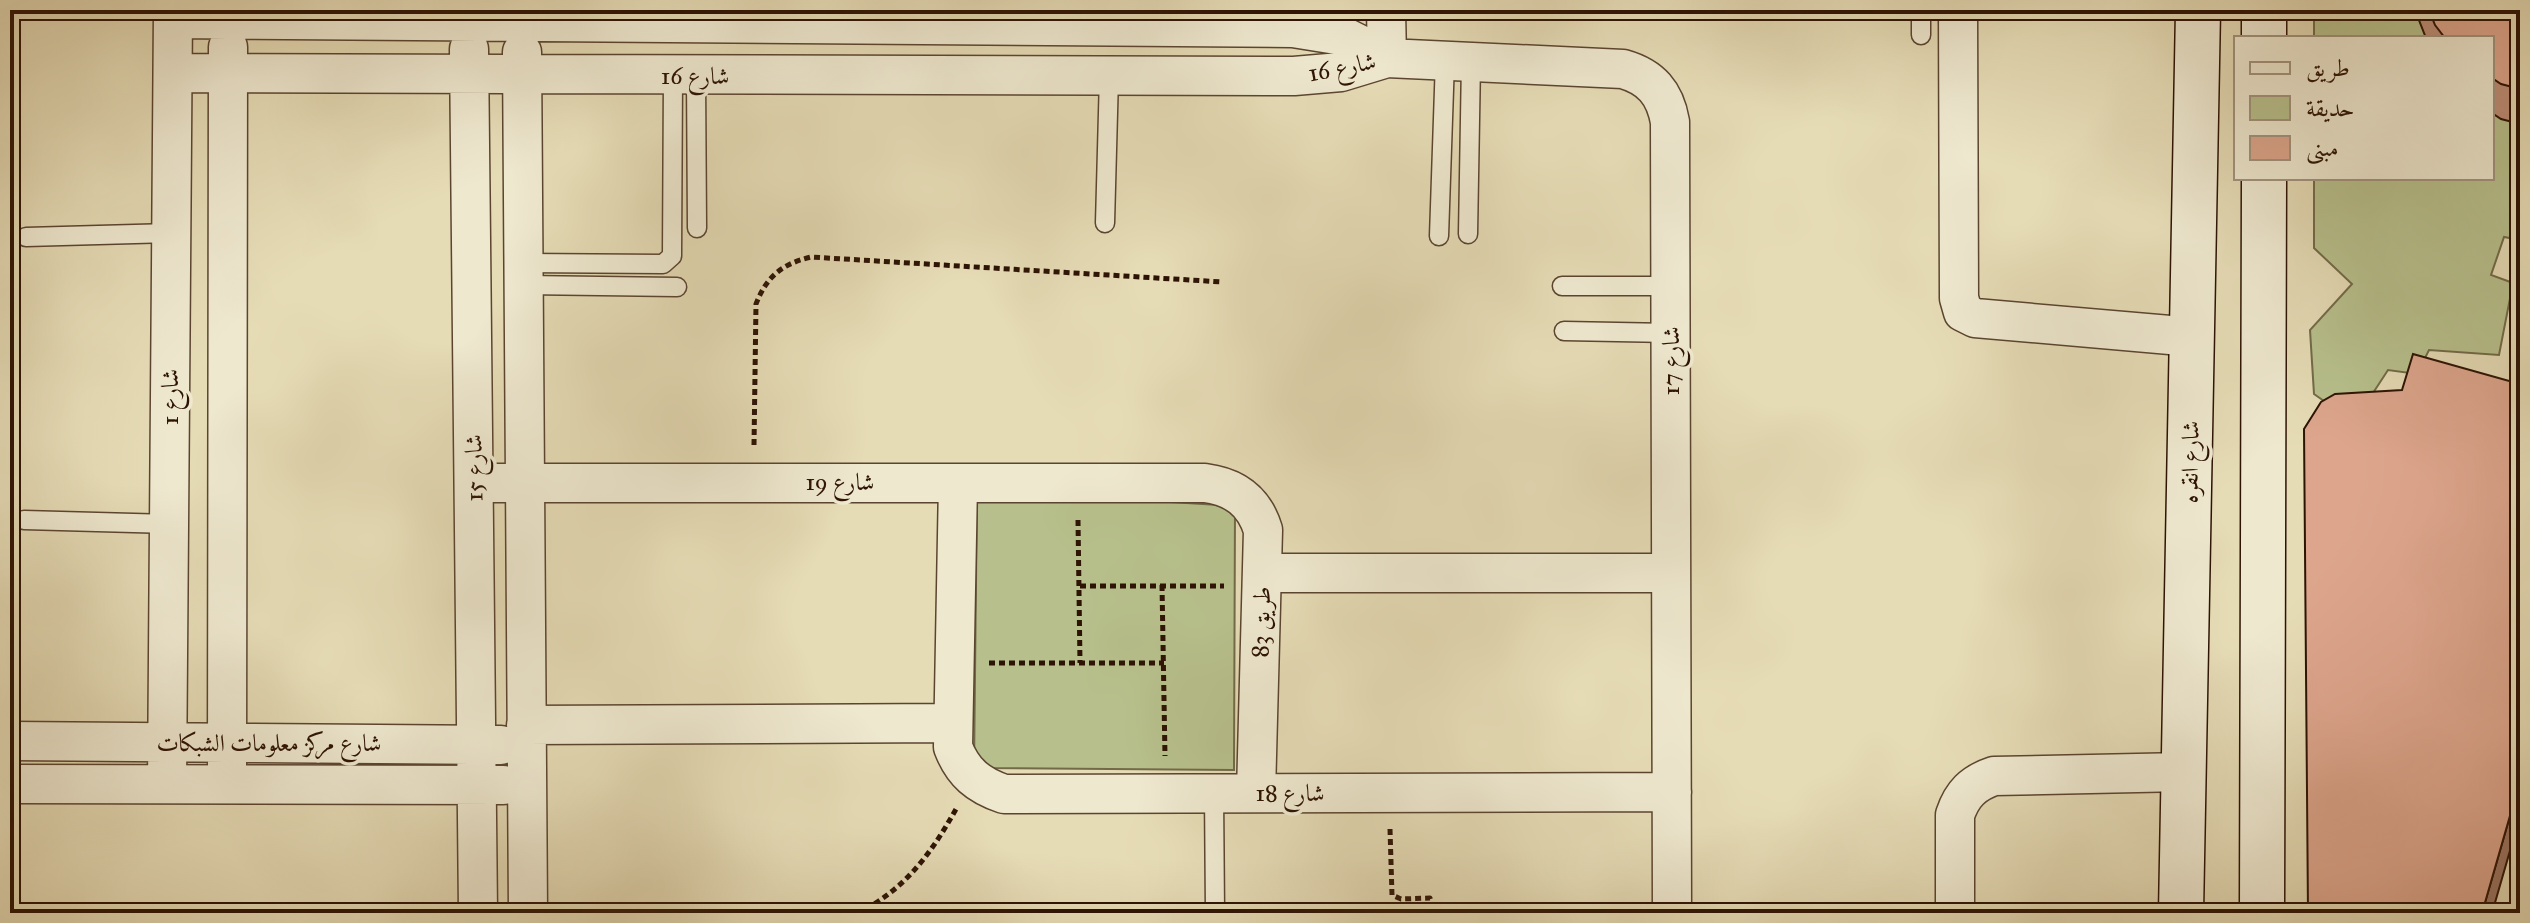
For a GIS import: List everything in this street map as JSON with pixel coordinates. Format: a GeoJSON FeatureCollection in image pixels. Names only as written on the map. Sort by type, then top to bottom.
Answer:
{"type":"FeatureCollection","features":[{"type":"Feature","properties":{"kind":"street"},"geometry":{"type":"LineString","coordinates":[[1386,10],[1387,58]]}},
{"type":"Feature","properties":{"kind":"street"},"geometry":{"type":"LineString","coordinates":[[1958,10],[1959,298],[1963,312],[1975,318],[2193,337]]}},
{"type":"Feature","properties":{"kind":"street","name":"شارع انقره"},"geometry":{"type":"LineString","coordinates":[[2181,913],[2198,10]]}},
{"type":"Feature","properties":{"kind":"street"},"geometry":{"type":"LineString","coordinates":[[2264,10],[2264,36]]}},
{"type":"Feature","properties":{"kind":"street","name":"شارع 16"},"geometry":{"type":"LineString","coordinates":[[173,14],[521,23],[1023,17],[1318,30],[1365,45],[1387,58]]}},
{"type":"Feature","properties":{"kind":"street","name":"شارع 1"},"geometry":{"type":"LineString","coordinates":[[167,784],[173,14]]}},
{"type":"Feature","properties":{"kind":"street"},"geometry":{"type":"LineString","coordinates":[[227,784],[228,15]]}},
{"type":"Feature","properties":{"kind":"street"},"geometry":{"type":"LineString","coordinates":[[1017,76],[1010,66],[1007,43],[1023,17]]}},
{"type":"Feature","properties":{"kind":"street","name":"شارع 15"},"geometry":{"type":"LineString","coordinates":[[469,22],[478,913]]}},
{"type":"Feature","properties":{"kind":"street"},"geometry":{"type":"LineString","coordinates":[[521,23],[528,913]]}},
{"type":"Feature","properties":{"kind":"street","name":"شارع 16"},"geometry":{"type":"LineString","coordinates":[[173,73],[1305,76],[1341,72],[1387,58]]}},
{"type":"Feature","properties":{"kind":"street","name":"شارع 17"},"geometry":{"type":"LineString","coordinates":[[1387,58],[1623,69],[1651,82],[1661,93],[1670,122],[1672,913]]}},
{"type":"Feature","properties":{"kind":"street"},"geometry":{"type":"LineString","coordinates":[[2262,913],[2264,180]]}},
{"type":"Feature","properties":{"kind":"street","name":"شارع 19"},"geometry":{"type":"LineString","coordinates":[[474,483],[1205,483]]}},
{"type":"Feature","properties":{"kind":"street"},"geometry":{"type":"LineString","coordinates":[[958,483],[951,723],[953,747],[960,766],[974,779]]}},
{"type":"Feature","properties":{"kind":"street","name":"طريق 83"},"geometry":{"type":"LineString","coordinates":[[1205,483],[1231,489],[1252,506],[1263,530],[1256,793]]}},
{"type":"Feature","properties":{"kind":"street"},"geometry":{"type":"LineString","coordinates":[[1262,580],[1671,573]]}},
{"type":"Feature","properties":{"kind":"street","name":"شارع مركز معلومات الشبكات"},"geometry":{"type":"LineString","coordinates":[[10,741],[477,744],[527,735],[951,723]]}},
{"type":"Feature","properties":{"kind":"street"},"geometry":{"type":"LineString","coordinates":[[1955,913],[1955,815],[1960,801],[1979,781],[1994,776],[2184,772]]}},
{"type":"Feature","properties":{"kind":"street","name":"شارع 18"},"geometry":{"type":"LineString","coordinates":[[974,779],[1004,794],[1672,792]]}},
{"type":"Feature","properties":{"kind":"street","name":"شارع مركز معلومات الشبكات"},"geometry":{"type":"LineString","coordinates":[[10,784],[527,786]]}},
{"type":"Feature","properties":{"kind":"lane"},"geometry":{"type":"LineString","coordinates":[[1921,10],[1921,35]]}},
{"type":"Feature","properties":{"kind":"lane"},"geometry":{"type":"LineString","coordinates":[[1458,61],[1468,234]]}},
{"type":"Feature","properties":{"kind":"lane"},"geometry":{"type":"LineString","coordinates":[[1439,236],[1458,61]]}},
{"type":"Feature","properties":{"kind":"lane"},"geometry":{"type":"LineString","coordinates":[[684,76],[697,228]]}},
{"type":"Feature","properties":{"kind":"lane"},"geometry":{"type":"LineString","coordinates":[[523,274],[657,264],[672,256],[684,76]]}},
{"type":"Feature","properties":{"kind":"lane"},"geometry":{"type":"LineString","coordinates":[[1105,223],[1109,76]]}},
{"type":"Feature","properties":{"kind":"lane"},"geometry":{"type":"LineString","coordinates":[[26,237],[171,233]]}},
{"type":"Feature","properties":{"kind":"lane"},"geometry":{"type":"LineString","coordinates":[[523,274],[677,287]]}},
{"type":"Feature","properties":{"kind":"lane"},"geometry":{"type":"LineString","coordinates":[[1562,286],[1671,286]]}},
{"type":"Feature","properties":{"kind":"lane"},"geometry":{"type":"LineString","coordinates":[[1564,331],[1670,333]]}},
{"type":"Feature","properties":{"kind":"lane"},"geometry":{"type":"LineString","coordinates":[[24,520],[170,524]]}},
{"type":"Feature","properties":{"kind":"lane"},"geometry":{"type":"LineString","coordinates":[[1214,793],[1215,913]]}},
{"type":"Feature","properties":{"kind":"path"},"geometry":{"type":"LineString","coordinates":[[754,482],[756,304],[763,286],[776,271],[792,261],[811,257],[1223,282]]}},
{"type":"Feature","properties":{"kind":"path"},"geometry":{"type":"LineString","coordinates":[[1077,482],[1080,663]]}},
{"type":"Feature","properties":{"kind":"path"},"geometry":{"type":"LineString","coordinates":[[1080,586],[1262,580]]}},
{"type":"Feature","properties":{"kind":"path"},"geometry":{"type":"LineString","coordinates":[[1162,585],[1166,794]]}},
{"type":"Feature","properties":{"kind":"path"},"geometry":{"type":"LineString","coordinates":[[952,663],[1164,663]]}},
{"type":"Feature","properties":{"kind":"path"},"geometry":{"type":"LineString","coordinates":[[857,913],[899,887],[921,865],[974,779]]}},
{"type":"Feature","properties":{"kind":"path"},"geometry":{"type":"LineString","coordinates":[[1390,793],[1392,895],[1401,899],[1430,898],[1434,913]]}},
{"type":"Feature","properties":{"kind":"green space"},"geometry":{"type":"Polygon","coordinates":[[[2314,10],[2520,10],[2520,240],[2504,237],[2491,275],[2513,283],[2499,355],[2429,350],[2417,374],[2388,370],[2354,422],[2314,394],[2310,330],[2352,284],[2314,248],[2314,180],[2494,180],[2494,36],[2314,36],[2314,10]]]}},
{"type":"Feature","properties":{"kind":"green space"},"geometry":{"type":"Polygon","coordinates":[[[977,490],[1235,506],[1234,770],[974,768],[977,490]]]}},
{"type":"Feature","properties":{"kind":"building"},"geometry":{"type":"Polygon","coordinates":[[[2429,10],[2520,10],[2520,89],[2494,79],[2494,36],[2443,36],[2429,10]]]}},
{"type":"Feature","properties":{"kind":"building"},"geometry":{"type":"Polygon","coordinates":[[[2413,354],[2520,384],[2520,781],[2482,913],[2308,913],[2304,429],[2321,402],[2335,394],[2402,390],[2413,354]]]}}]}
